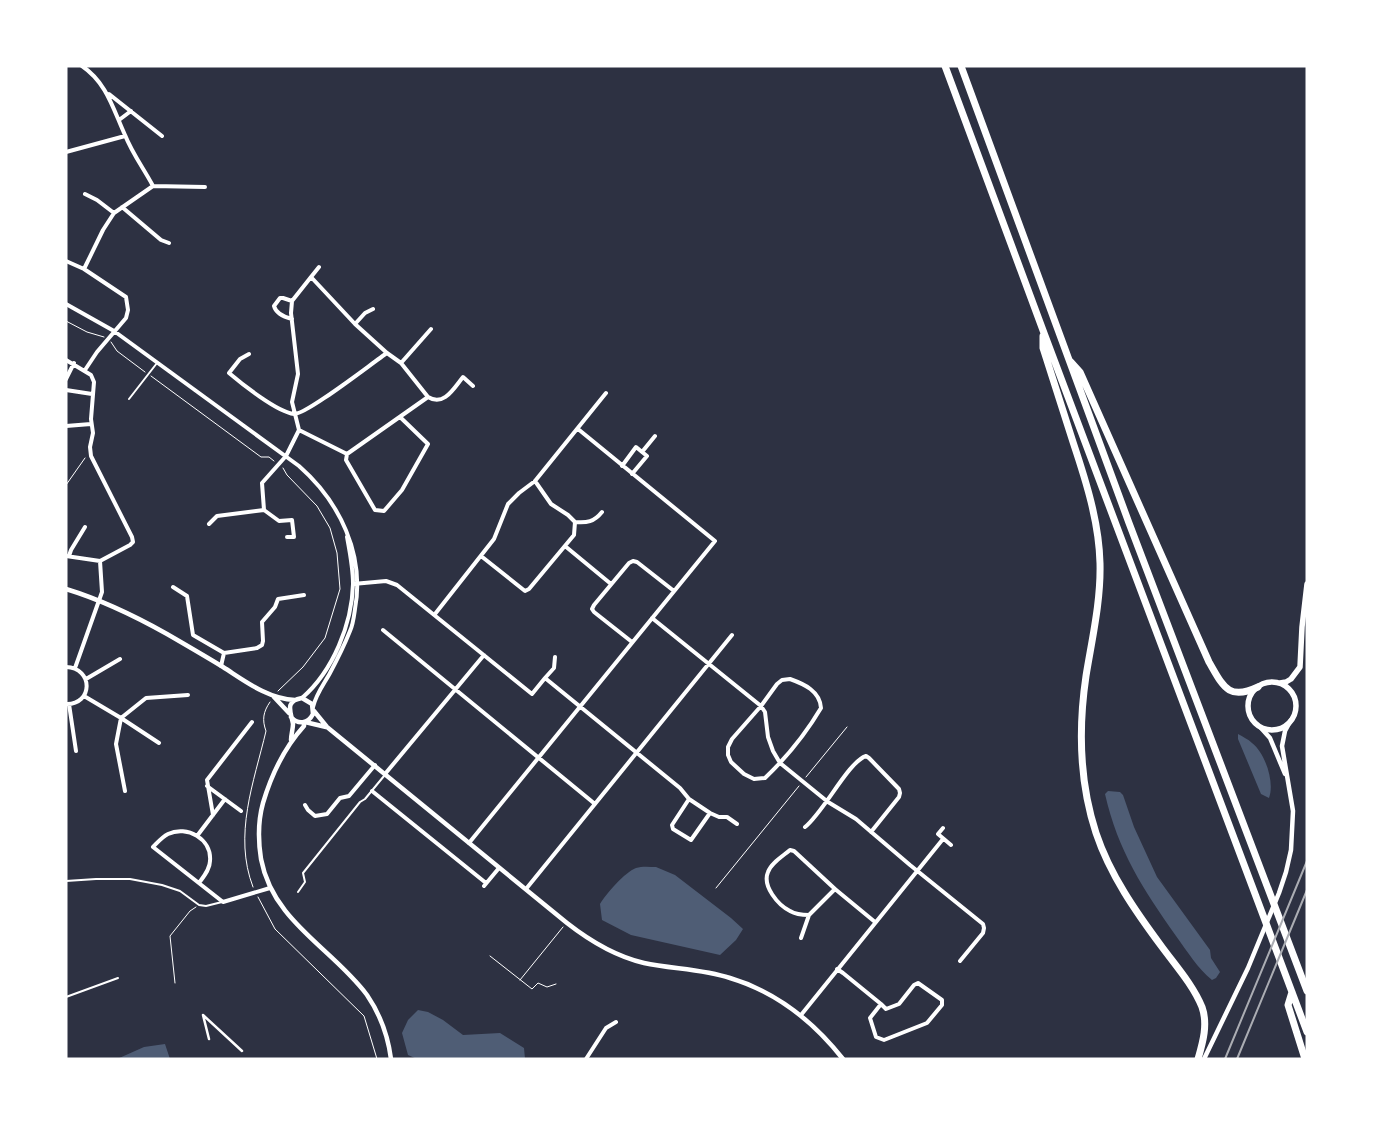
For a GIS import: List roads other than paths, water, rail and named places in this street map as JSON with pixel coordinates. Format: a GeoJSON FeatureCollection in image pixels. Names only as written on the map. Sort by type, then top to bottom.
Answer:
{"type":"FeatureCollection","features":[{"type":"Feature","properties":{"kind":"highway"},"geometry":{"type":"LineString","coordinates":[[945,66],[1307,1032]]}},
{"type":"Feature","properties":{"kind":"highway"},"geometry":{"type":"LineString","coordinates":[[961,66],[1070,362],[1307,991]]}},
{"type":"Feature","properties":{"kind":"highway"},"geometry":{"type":"LineString","coordinates":[[1044,333],[1043,348],[1085,480],[1094,516],[1099,554],[1099,591],[1080,733],[1081,758],[1086,792],[1096,833],[1111,868],[1137,910],[1185,978],[1202,1007],[1205,1033],[1198,1059]]}},
{"type":"Feature","properties":{"kind":"highway"},"geometry":{"type":"LineString","coordinates":[[1070,362],[1080,372],[1209,662],[1221,683],[1232,693],[1249,691],[1258,687]]}},
{"type":"Feature","properties":{"kind":"highway"},"geometry":{"type":"LineString","coordinates":[[1291,989],[1288,1006],[1305,1059]]}},
{"type":"Feature","properties":{"kind":"main road"},"geometry":{"type":"LineString","coordinates":[[1278,683],[1291,679],[1300,667],[1307,584]]}},
{"type":"Feature","properties":{"kind":"main road"},"geometry":{"type":"LineString","coordinates":[[1271,682],[1278,683],[1286,686],[1295,699],[1294,715],[1285,727],[1277,730],[1261,728],[1254,722],[1248,706],[1250,698],[1258,687],[1271,682]]}},
{"type":"Feature","properties":{"kind":"street"},"geometry":{"type":"LineString","coordinates":[[82,66],[93,75],[108,93],[162,136]]}},
{"type":"Feature","properties":{"kind":"street"},"geometry":{"type":"LineString","coordinates":[[108,93],[125,136],[153,186]]}},
{"type":"Feature","properties":{"kind":"street"},"geometry":{"type":"LineString","coordinates":[[119,120],[131,111]]}},
{"type":"Feature","properties":{"kind":"street"},"geometry":{"type":"LineString","coordinates":[[66,152],[125,136]]}},
{"type":"Feature","properties":{"kind":"street"},"geometry":{"type":"LineString","coordinates":[[84,269],[103,230],[114,213],[122,207],[153,186],[205,187]]}},
{"type":"Feature","properties":{"kind":"street"},"geometry":{"type":"LineString","coordinates":[[84,194],[97,200],[114,213]]}},
{"type":"Feature","properties":{"kind":"street"},"geometry":{"type":"LineString","coordinates":[[122,207],[160,240],[169,243]]}},
{"type":"Feature","properties":{"kind":"street"},"geometry":{"type":"LineString","coordinates":[[66,261],[84,269],[126,297],[128,314],[126,318],[85,370]]}},
{"type":"Feature","properties":{"kind":"street"},"geometry":{"type":"LineString","coordinates":[[264,510],[262,483],[280,465],[299,430],[292,402],[298,374],[292,301],[319,267]]}},
{"type":"Feature","properties":{"kind":"street"},"geometry":{"type":"LineString","coordinates":[[311,277],[356,324],[387,353],[401,363],[428,397],[433,400],[445,398],[463,377],[473,386]]}},
{"type":"Feature","properties":{"kind":"street"},"geometry":{"type":"LineString","coordinates":[[292,301],[280,298],[274,306],[275,310],[284,317],[292,319]]}},
{"type":"Feature","properties":{"kind":"street"},"geometry":{"type":"LineString","coordinates":[[66,304],[114,331],[286,456],[321,487],[345,528],[357,596],[351,629],[335,664],[318,693],[312,718],[305,722],[304,726],[291,741],[268,788],[259,822],[260,850],[264,872],[270,888],[279,903],[294,922],[367,995],[383,1026],[391,1059]]}},
{"type":"Feature","properties":{"kind":"street"},"geometry":{"type":"LineString","coordinates":[[356,324],[365,313],[374,309]]}},
{"type":"Feature","properties":{"kind":"street"},"geometry":{"type":"LineString","coordinates":[[401,363],[430,329]]}},
{"type":"Feature","properties":{"kind":"street"},"geometry":{"type":"LineString","coordinates":[[249,354],[240,359],[229,372],[261,398],[285,412],[295,414],[313,407],[387,353]]}},
{"type":"Feature","properties":{"kind":"street"},"geometry":{"type":"LineString","coordinates":[[66,360],[91,374],[94,382],[92,394],[91,424],[93,433],[90,447],[91,456],[133,542],[100,561],[68,556],[85,527]]}},
{"type":"Feature","properties":{"kind":"street"},"geometry":{"type":"LineString","coordinates":[[66,379],[74,364]]}},
{"type":"Feature","properties":{"kind":"street"},"geometry":{"type":"LineString","coordinates":[[66,390],[92,394]]}},
{"type":"Feature","properties":{"kind":"street"},"geometry":{"type":"LineString","coordinates":[[434,614],[494,539],[508,504],[519,492],[535,481],[606,393]]}},
{"type":"Feature","properties":{"kind":"street"},"geometry":{"type":"LineString","coordinates":[[400,417],[428,444],[402,490],[384,511],[375,510],[346,460],[347,454],[428,397]]}},
{"type":"Feature","properties":{"kind":"street"},"geometry":{"type":"LineString","coordinates":[[66,426],[91,424]]}},
{"type":"Feature","properties":{"kind":"street"},"geometry":{"type":"LineString","coordinates":[[468,843],[714,541],[578,429]]}},
{"type":"Feature","properties":{"kind":"street"},"geometry":{"type":"LineString","coordinates":[[299,430],[347,454]]}},
{"type":"Feature","properties":{"kind":"street"},"geometry":{"type":"LineString","coordinates":[[642,452],[655,436]]}},
{"type":"Feature","properties":{"kind":"street"},"geometry":{"type":"LineString","coordinates":[[622,466],[636,447],[647,456],[632,474]]}},
{"type":"Feature","properties":{"kind":"street"},"geometry":{"type":"LineString","coordinates":[[535,481],[552,504],[575,522],[586,523],[596,520],[602,512]]}},
{"type":"Feature","properties":{"kind":"street"},"geometry":{"type":"LineString","coordinates":[[209,524],[217,516],[264,510],[278,521],[292,520],[294,537],[287,537]]}},
{"type":"Feature","properties":{"kind":"street"},"geometry":{"type":"LineString","coordinates":[[481,556],[526,591],[574,535],[575,522]]}},
{"type":"Feature","properties":{"kind":"street"},"geometry":{"type":"LineString","coordinates":[[565,546],[611,584]]}},
{"type":"Feature","properties":{"kind":"street"},"geometry":{"type":"LineString","coordinates":[[75,668],[100,601],[102,592],[100,561]]}},
{"type":"Feature","properties":{"kind":"street"},"geometry":{"type":"LineString","coordinates":[[632,642],[592,609],[611,584],[629,563],[633,561],[637,562],[674,591]]}},
{"type":"Feature","properties":{"kind":"street"},"geometry":{"type":"LineString","coordinates":[[355,584],[386,581],[397,585],[532,694],[554,668],[555,657]]}},
{"type":"Feature","properties":{"kind":"street"},"geometry":{"type":"LineString","coordinates":[[66,589],[100,601],[166,634],[274,696],[295,700],[302,698],[316,684],[338,646],[350,612],[355,584]]}},
{"type":"Feature","properties":{"kind":"street"},"geometry":{"type":"LineString","coordinates":[[173,587],[187,596],[193,635],[224,653],[257,648],[262,645],[262,622],[275,607],[276,601],[281,598],[304,595]]}},
{"type":"Feature","properties":{"kind":"street"},"geometry":{"type":"LineString","coordinates":[[652,618],[761,706],[765,712],[768,737],[773,752],[780,763],[828,802],[856,819],[983,924],[983,933],[960,961]]}},
{"type":"Feature","properties":{"kind":"street"},"geometry":{"type":"LineString","coordinates":[[383,630],[595,804]]}},
{"type":"Feature","properties":{"kind":"street"},"geometry":{"type":"LineString","coordinates":[[526,890],[732,636]]}},
{"type":"Feature","properties":{"kind":"street"},"geometry":{"type":"LineString","coordinates":[[221,666],[224,653]]}},
{"type":"Feature","properties":{"kind":"street"},"geometry":{"type":"LineString","coordinates":[[385,774],[484,655]]}},
{"type":"Feature","properties":{"kind":"street"},"geometry":{"type":"LineString","coordinates":[[86,680],[120,659]]}},
{"type":"Feature","properties":{"kind":"street"},"geometry":{"type":"LineString","coordinates":[[66,667],[75,668],[80,671],[87,685],[84,696],[80,700],[68,704],[76,751]]}},
{"type":"Feature","properties":{"kind":"street"},"geometry":{"type":"LineString","coordinates":[[545,678],[680,788],[689,799],[710,814],[727,817],[737,824]]}},
{"type":"Feature","properties":{"kind":"street"},"geometry":{"type":"LineString","coordinates":[[790,679],[804,684],[814,693],[820,702],[821,708],[801,740],[780,763],[765,778],[754,779],[744,774],[731,762],[728,755],[728,747],[732,739],[761,706],[777,684],[782,680],[790,679]]}},
{"type":"Feature","properties":{"kind":"street"},"geometry":{"type":"LineString","coordinates":[[126,791],[116,744],[121,718],[146,698],[188,695]]}},
{"type":"Feature","properties":{"kind":"street"},"geometry":{"type":"LineString","coordinates":[[84,696],[159,743]]}},
{"type":"Feature","properties":{"kind":"street"},"geometry":{"type":"LineString","coordinates":[[274,696],[297,722],[327,727]]}},
{"type":"Feature","properties":{"kind":"street"},"geometry":{"type":"LineString","coordinates":[[302,698],[309,701],[327,727],[526,890],[595,943],[622,956],[645,963],[711,973],[730,978],[768,993],[801,1014],[824,1035],[844,1059]]}},
{"type":"Feature","properties":{"kind":"street"},"geometry":{"type":"LineString","coordinates":[[291,741],[293,727],[290,706],[295,700]]}},
{"type":"Feature","properties":{"kind":"street"},"geometry":{"type":"LineString","coordinates":[[1204,1059],[1248,968],[1286,872],[1293,831],[1293,810],[1282,746],[1285,730],[1291,720]]}},
{"type":"Feature","properties":{"kind":"street"},"geometry":{"type":"LineString","coordinates":[[213,815],[207,780],[252,722]]}},
{"type":"Feature","properties":{"kind":"street"},"geometry":{"type":"LineString","coordinates":[[1261,728],[1270,738],[1289,782]]}},
{"type":"Feature","properties":{"kind":"street"},"geometry":{"type":"LineString","coordinates":[[805,827],[828,802],[842,779],[861,758],[866,756],[899,789],[900,793],[899,797],[871,832]]}},
{"type":"Feature","properties":{"kind":"street"},"geometry":{"type":"LineString","coordinates":[[305,806],[315,816],[326,814],[340,798],[349,796],[375,765]]}},
{"type":"Feature","properties":{"kind":"street"},"geometry":{"type":"LineString","coordinates":[[207,786],[241,811]]}},
{"type":"Feature","properties":{"kind":"street"},"geometry":{"type":"LineString","coordinates":[[372,791],[485,885],[499,868]]}},
{"type":"Feature","properties":{"kind":"street"},"geometry":{"type":"LineString","coordinates":[[197,836],[225,798]]}},
{"type":"Feature","properties":{"kind":"street"},"geometry":{"type":"LineString","coordinates":[[689,799],[672,825],[673,829],[691,840],[710,814]]}},
{"type":"Feature","properties":{"kind":"street"},"geometry":{"type":"LineString","coordinates":[[943,828],[938,834],[951,845]]}},
{"type":"Feature","properties":{"kind":"street"},"geometry":{"type":"LineString","coordinates":[[199,883],[205,875],[210,861],[209,850],[204,842],[197,836],[186,832],[169,833],[161,838],[153,847],[223,902],[270,888]]}},
{"type":"Feature","properties":{"kind":"street"},"geometry":{"type":"LineString","coordinates":[[801,1014],[943,839]]}},
{"type":"Feature","properties":{"kind":"street"},"geometry":{"type":"LineString","coordinates":[[811,913],[790,911],[779,902],[767,887],[766,879],[771,867],[790,850],[794,851],[835,890],[876,922]]}},
{"type":"Feature","properties":{"kind":"street"},"geometry":{"type":"LineString","coordinates":[[801,938],[811,913],[835,890]]}},
{"type":"Feature","properties":{"kind":"street"},"geometry":{"type":"LineString","coordinates":[[837,969],[881,1004],[886,1008],[899,1004],[914,985],[918,983],[942,1000],[942,1005],[927,1023],[884,1040],[876,1037],[870,1018],[881,1004]]}},
{"type":"Feature","properties":{"kind":"street"},"geometry":{"type":"LineString","coordinates":[[209,1039],[203,1015],[242,1051]]}},
{"type":"Feature","properties":{"kind":"street"},"geometry":{"type":"LineString","coordinates":[[586,1059],[606,1028],[616,1022]]}},
{"type":"Feature","properties":{"kind":"lane"},"geometry":{"type":"LineString","coordinates":[[129,399],[157,363]]}},
{"type":"Feature","properties":{"kind":"lane"},"geometry":{"type":"LineString","coordinates":[[298,892],[305,882],[303,873],[385,774]]}},
{"type":"Feature","properties":{"kind":"lane"},"geometry":{"type":"LineString","coordinates":[[66,881],[130,879],[162,885],[180,891],[199,906],[223,902]]}},
{"type":"Feature","properties":{"kind":"lane"},"geometry":{"type":"LineString","coordinates":[[66,996],[118,978]]}},
{"type":"Feature","properties":{"kind":"water"},"geometry":{"type":"Polygon","coordinates":[[[1238,734],[1249,740],[1257,748],[1265,761],[1271,784],[1269,798],[1261,794],[1238,739],[1238,734]]]}},
{"type":"Feature","properties":{"kind":"water"},"geometry":{"type":"Polygon","coordinates":[[[1108,791],[1120,792],[1123,795],[1134,827],[1157,877],[1210,950],[1211,958],[1220,972],[1216,978],[1212,980],[1197,965],[1142,885],[1124,852],[1110,815],[1105,794],[1108,791]]]}},
{"type":"Feature","properties":{"kind":"water"},"geometry":{"type":"Polygon","coordinates":[[[656,867],[675,875],[743,929],[736,940],[720,955],[631,935],[602,920],[600,904],[621,879],[636,868],[656,867]]]}},
{"type":"Feature","properties":{"kind":"water"},"geometry":{"type":"Polygon","coordinates":[[[418,1010],[428,1012],[443,1020],[463,1035],[500,1033],[524,1048],[525,1059],[417,1059],[408,1055],[402,1033],[408,1020],[418,1010]]]}},
{"type":"Feature","properties":{"kind":"water"},"geometry":{"type":"Polygon","coordinates":[[[165,1044],[170,1059],[117,1059],[144,1047],[165,1044]]]}},
{"type":"Feature","properties":{"kind":"railway"},"geometry":{"type":"LineString","coordinates":[[1225,1059],[1307,861]]}},
{"type":"Feature","properties":{"kind":"railway"},"geometry":{"type":"LineString","coordinates":[[1237,1059],[1307,890]]}}]}
